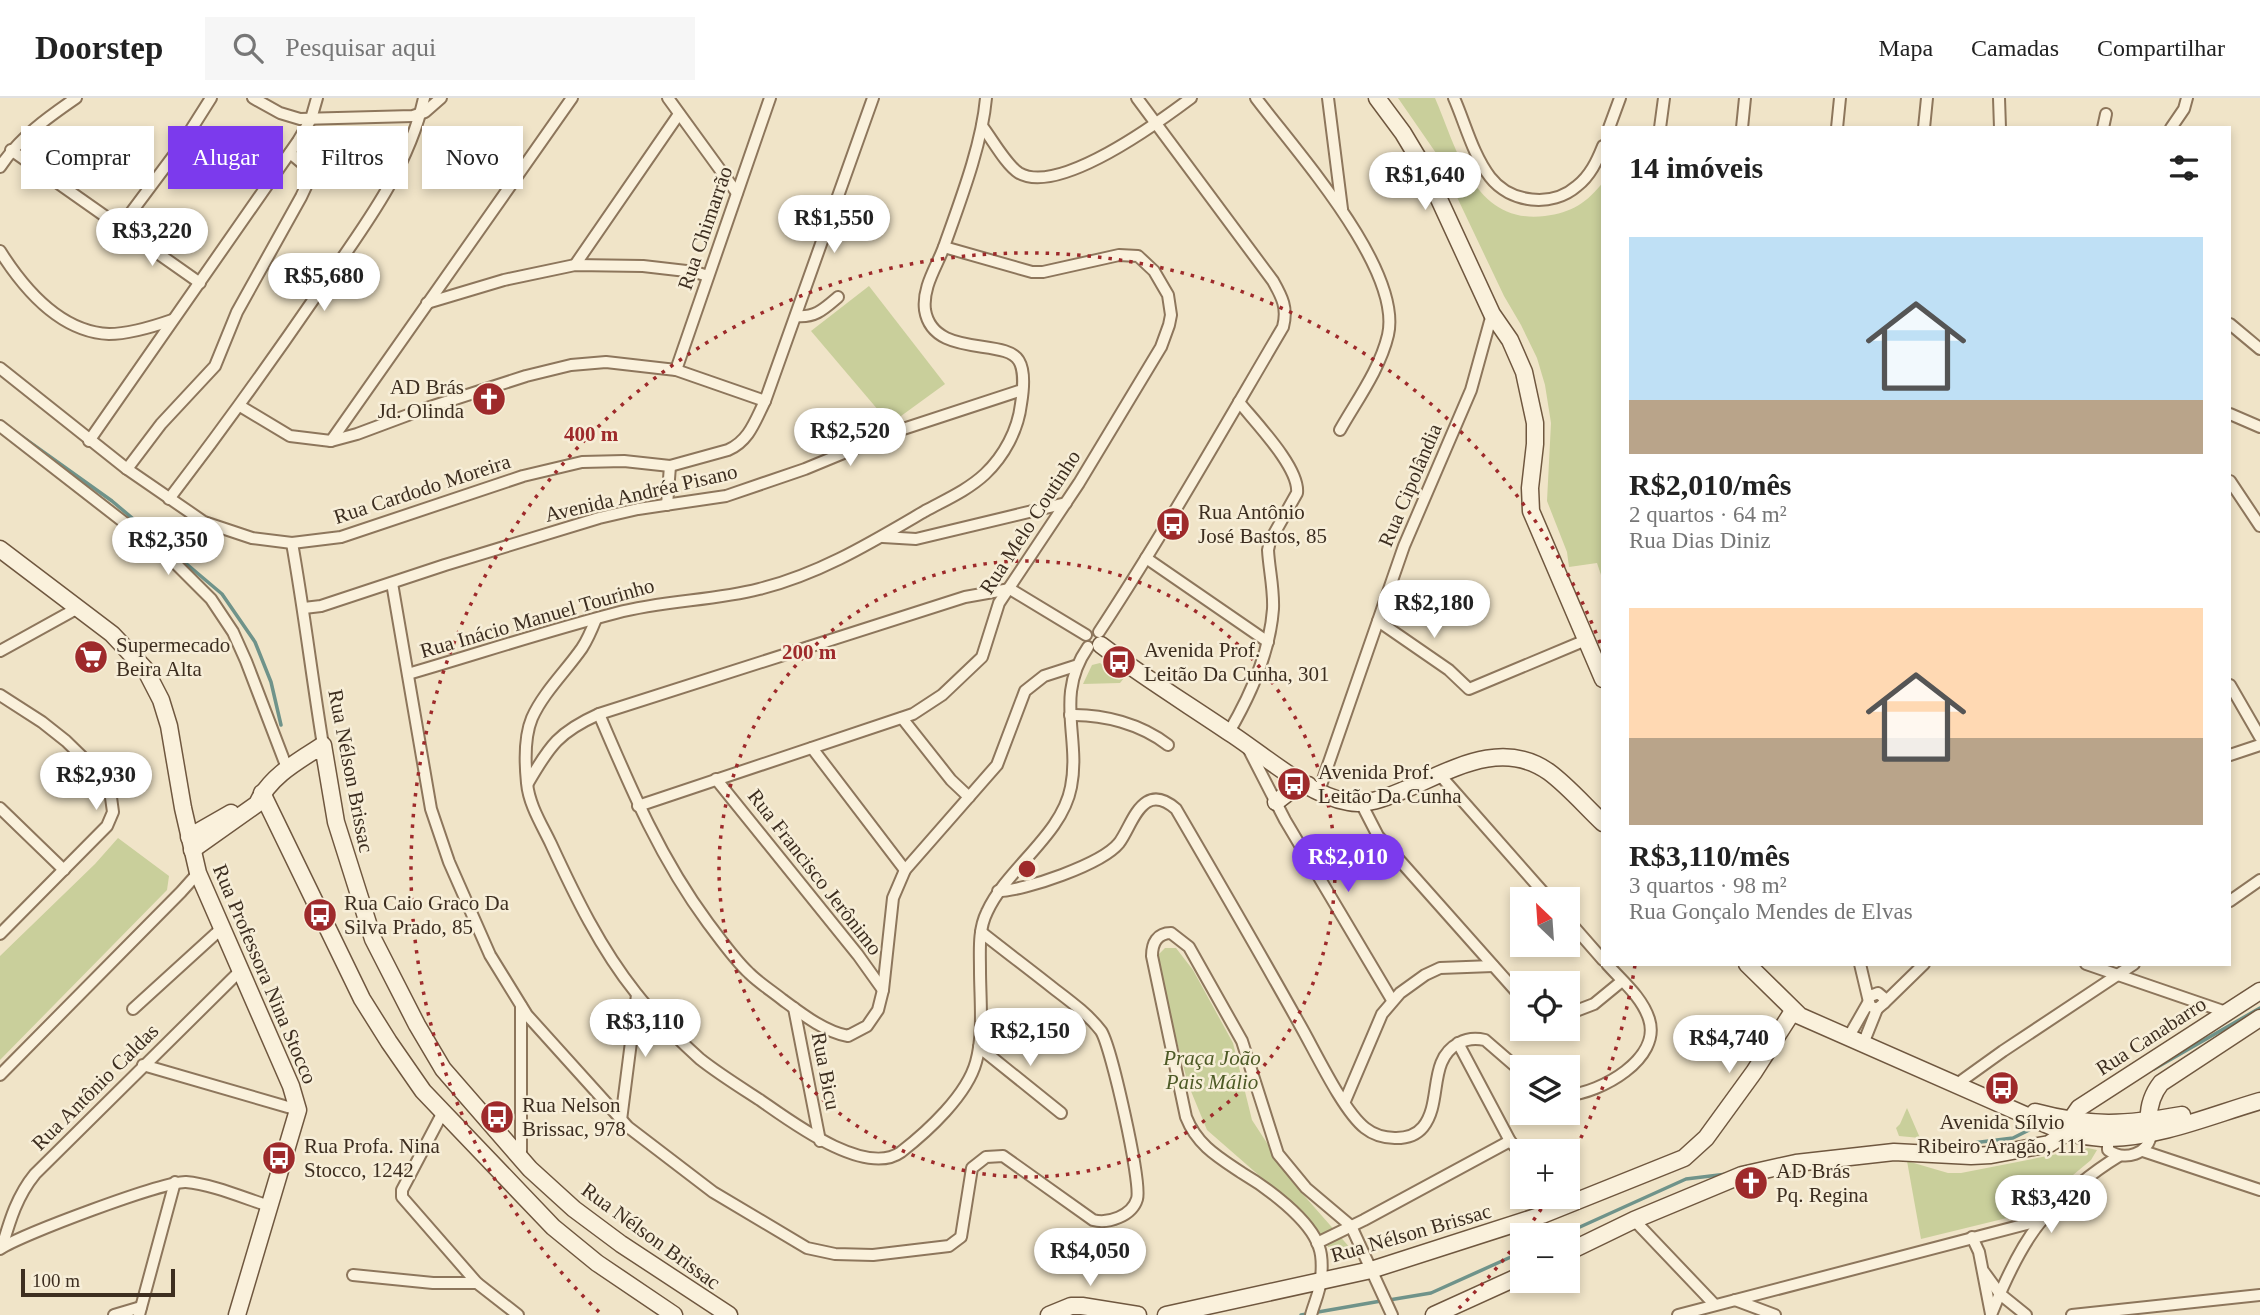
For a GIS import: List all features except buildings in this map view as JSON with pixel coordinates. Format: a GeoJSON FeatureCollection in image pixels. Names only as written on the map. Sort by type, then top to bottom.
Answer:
{"type":"FeatureCollection","features":[{"type":"Feature","properties":{"kind":"street"},"geometry":{"type":"LineString","coordinates":[[0,167],[11,150],[27,134],[76,98]]}},
{"type":"Feature","properties":{"kind":"street"},"geometry":{"type":"LineString","coordinates":[[121,226],[174,156],[211,98]]}},
{"type":"Feature","properties":{"kind":"street"},"geometry":{"type":"LineString","coordinates":[[253,98],[290,118],[311,119],[420,115],[442,98]]}},
{"type":"Feature","properties":{"kind":"street"},"geometry":{"type":"LineString","coordinates":[[89,440],[290,153],[311,119],[317,98]]}},
{"type":"Feature","properties":{"kind":"street"},"geometry":{"type":"LineString","coordinates":[[169,499],[240,406],[381,199],[411,140],[424,98]]}},
{"type":"Feature","properties":{"kind":"street"},"geometry":{"type":"LineString","coordinates":[[331,441],[572,98]]}},
{"type":"Feature","properties":{"kind":"street"},"geometry":{"type":"LineString","coordinates":[[667,98],[737,193]]}},
{"type":"Feature","properties":{"kind":"street","name":"Rua Chimarrão"},"geometry":{"type":"LineString","coordinates":[[676,370],[770,98]]}},
{"type":"Feature","properties":{"kind":"street","name":"Rua Cardodo Moreira"},"geometry":{"type":"LineString","coordinates":[[0,368],[127,470],[204,522],[252,538],[292,543],[341,537],[523,476],[582,462],[624,461],[670,466],[737,447],[749,434],[765,401],[873,98]]}},
{"type":"Feature","properties":{"kind":"street","name":"Rua Inácio Manuel Tourinho"},"geometry":{"type":"LineString","coordinates":[[408,674],[596,619],[666,602],[759,590],[837,561],[973,484],[986,473],[997,461],[1015,429],[1022,390],[1020,363],[1016,357],[1005,352],[954,342],[938,331],[925,312],[926,293],[944,247],[982,126],[986,98]]}},
{"type":"Feature","properties":{"kind":"street"},"geometry":{"type":"LineString","coordinates":[[596,619],[583,646],[533,715],[527,745],[527,785],[533,807],[579,904],[637,995],[712,1068],[820,1141],[845,1151],[878,1158],[900,1153],[933,1123],[963,1090],[976,1062],[979,1047],[981,932],[987,910],[998,891],[1024,862],[1063,811],[1067,801],[1072,774],[1070,715],[1075,666],[1096,641],[1283,327],[1286,317],[1283,299],[1273,281],[1137,98]]}},
{"type":"Feature","properties":{"kind":"street"},"geometry":{"type":"LineString","coordinates":[[982,126],[1014,168],[1028,176],[1044,178],[1101,157],[1192,98]]}},
{"type":"Feature","properties":{"kind":"street"},"geometry":{"type":"LineString","coordinates":[[1256,98],[1342,212],[1381,281],[1388,301],[1388,333],[1378,362],[1340,430]]}},
{"type":"Feature","properties":{"kind":"street"},"geometry":{"type":"LineString","coordinates":[[1328,98],[1342,212]]}},
{"type":"Feature","properties":{"kind":"street"},"geometry":{"type":"LineString","coordinates":[[1377,98],[1403,133],[1427,173],[1493,314],[1510,340],[1524,372],[1531,401],[1535,444],[1530,488],[1531,511],[1601,674]]}},
{"type":"Feature","properties":{"kind":"street"},"geometry":{"type":"LineString","coordinates":[[1454,98],[1489,176],[1508,192],[1522,198],[1542,200],[1570,191],[1587,175],[1601,153]]}},
{"type":"Feature","properties":{"kind":"street"},"geometry":{"type":"LineString","coordinates":[[1610,126],[1620,98]]}},
{"type":"Feature","properties":{"kind":"street"},"geometry":{"type":"LineString","coordinates":[[1660,126],[1664,98]]}},
{"type":"Feature","properties":{"kind":"street"},"geometry":{"type":"LineString","coordinates":[[1742,126],[1745,98]]}},
{"type":"Feature","properties":{"kind":"street"},"geometry":{"type":"LineString","coordinates":[[1837,126],[1840,98]]}},
{"type":"Feature","properties":{"kind":"street"},"geometry":{"type":"LineString","coordinates":[[1924,126],[1927,98]]}},
{"type":"Feature","properties":{"kind":"street"},"geometry":{"type":"LineString","coordinates":[[1999,98],[2000,126]]}},
{"type":"Feature","properties":{"kind":"street"},"geometry":{"type":"LineString","coordinates":[[2172,126],[2184,109],[2187,98]]}},
{"type":"Feature","properties":{"kind":"street"},"geometry":{"type":"LineString","coordinates":[[575,265],[679,114]]}},
{"type":"Feature","properties":{"kind":"street"},"geometry":{"type":"LineString","coordinates":[[2103,126],[2106,114]]}},
{"type":"Feature","properties":{"kind":"street"},"geometry":{"type":"LineString","coordinates":[[11,150],[200,283]]}},
{"type":"Feature","properties":{"kind":"street"},"geometry":{"type":"LineString","coordinates":[[127,470],[161,424],[215,366],[222,354],[237,312],[294,212],[309,180],[308,168],[290,153]]}},
{"type":"Feature","properties":{"kind":"street","name":"Rua Melo Coutinho"},"geometry":{"type":"LineString","coordinates":[[638,806],[914,714],[942,695],[982,657],[995,611],[1066,503],[1161,347],[1171,315],[1168,295],[1154,271],[1138,256],[1119,255],[1043,272],[1032,272],[944,247]]}},
{"type":"Feature","properties":{"kind":"street"},"geometry":{"type":"LineString","coordinates":[[0,251],[36,298],[46,307],[87,330],[108,334],[133,331],[173,320]]}},
{"type":"Feature","properties":{"kind":"street"},"geometry":{"type":"LineString","coordinates":[[427,303],[504,280],[575,265],[643,266],[708,276]]}},
{"type":"Feature","properties":{"kind":"street"},"geometry":{"type":"LineString","coordinates":[[796,316],[808,317],[820,313],[838,298]]}},
{"type":"Feature","properties":{"kind":"street","name":"Rua Cipolândia"},"geometry":{"type":"LineString","coordinates":[[1314,788],[1419,507],[1471,390],[1493,314]]}},
{"type":"Feature","properties":{"kind":"street"},"geometry":{"type":"LineString","coordinates":[[2231,325],[2260,349]]}},
{"type":"Feature","properties":{"kind":"street"},"geometry":{"type":"LineString","coordinates":[[240,406],[290,436],[331,441],[357,435],[495,386],[571,365],[606,362],[676,370],[765,401]]}},
{"type":"Feature","properties":{"kind":"street","name":"Avenida Andréa Pisano"},"geometry":{"type":"LineString","coordinates":[[304,608],[321,607],[599,518],[726,496],[805,469],[897,431],[1022,390]]}},
{"type":"Feature","properties":{"kind":"street"},"geometry":{"type":"LineString","coordinates":[[1229,732],[1268,642],[1273,609],[1268,550],[1270,541],[1297,493],[1296,478],[1239,402]]}},
{"type":"Feature","properties":{"kind":"street"},"geometry":{"type":"LineString","coordinates":[[2231,414],[2260,427]]}},
{"type":"Feature","properties":{"kind":"street"},"geometry":{"type":"LineString","coordinates":[[0,426],[170,558],[211,599],[233,632],[287,768]]}},
{"type":"Feature","properties":{"kind":"street"},"geometry":{"type":"LineString","coordinates":[[667,505],[670,466]]}},
{"type":"Feature","properties":{"kind":"street"},"geometry":{"type":"LineString","coordinates":[[2231,482],[2260,526]]}},
{"type":"Feature","properties":{"kind":"street"},"geometry":{"type":"LineString","coordinates":[[883,537],[916,539],[1066,503]]}},
{"type":"Feature","properties":{"kind":"street","name":"Rua Nélson Brissac"},"geometry":{"type":"LineString","coordinates":[[292,543],[336,822],[373,939],[417,1025],[443,1069],[489,1123],[521,1159],[574,1209],[611,1237],[729,1315]]}},
{"type":"Feature","properties":{"kind":"street","name":"Rua Professora Nina Stocco"},"geometry":{"type":"LineString","coordinates":[[0,549],[112,634],[145,669],[161,700],[169,726],[198,873],[285,1070],[298,1110],[237,1315]]}},
{"type":"Feature","properties":{"kind":"street"},"geometry":{"type":"LineString","coordinates":[[1146,558],[1268,642]]}},
{"type":"Feature","properties":{"kind":"street"},"geometry":{"type":"LineString","coordinates":[[392,583],[431,809],[442,845],[490,955],[521,1006],[621,1120],[713,1192],[807,1248],[822,1252],[873,1255],[954,1244],[961,1237],[972,1168],[986,1157],[996,1155],[1003,1156],[1022,1168],[1093,1220],[1105,1222],[1120,1216],[1135,1203],[1138,1191],[1126,1126],[1103,1036],[1083,1012],[981,932]]}},
{"type":"Feature","properties":{"kind":"street"},"geometry":{"type":"LineString","coordinates":[[527,785],[562,734],[599,715],[965,597],[1010,589],[1086,635],[1085,642],[1096,641],[1314,788],[1343,801],[1361,803],[1398,793],[1439,774],[1497,756],[1529,760],[1551,774],[1601,821]]}},
{"type":"Feature","properties":{"kind":"street"},"geometry":{"type":"LineString","coordinates":[[0,651],[76,609]]}},
{"type":"Feature","properties":{"kind":"street"},"geometry":{"type":"LineString","coordinates":[[1378,621],[1449,670],[1469,689],[1587,640]]}},
{"type":"Feature","properties":{"kind":"street"},"geometry":{"type":"LineString","coordinates":[[599,715],[638,806],[670,867],[719,939],[748,973],[794,1008],[832,1031],[848,1036],[857,1033],[875,1017],[883,990],[893,898],[905,870],[1003,757],[1025,691],[1044,676],[1075,666]]}},
{"type":"Feature","properties":{"kind":"street"},"geometry":{"type":"LineString","coordinates":[[2231,687],[2260,737]]}},
{"type":"Feature","properties":{"kind":"street"},"geometry":{"type":"LineString","coordinates":[[0,695],[66,741],[109,783],[113,812],[107,826],[0,934]]}},
{"type":"Feature","properties":{"kind":"street"},"geometry":{"type":"LineString","coordinates":[[1070,715],[1089,715],[1123,722],[1167,745]]}},
{"type":"Feature","properties":{"kind":"street"},"geometry":{"type":"LineString","coordinates":[[902,718],[951,780],[969,797]]}},
{"type":"Feature","properties":{"kind":"street"},"geometry":{"type":"LineString","coordinates":[[1246,744],[1276,803],[1392,1000]]}},
{"type":"Feature","properties":{"kind":"street"},"geometry":{"type":"LineString","coordinates":[[191,844],[262,793],[287,768],[323,745]]}},
{"type":"Feature","properties":{"kind":"street"},"geometry":{"type":"LineString","coordinates":[[2231,755],[2260,745]]}},
{"type":"Feature","properties":{"kind":"street"},"geometry":{"type":"LineString","coordinates":[[812,748],[905,870]]}},
{"type":"Feature","properties":{"kind":"street"},"geometry":{"type":"LineString","coordinates":[[1439,774],[1538,887]]}},
{"type":"Feature","properties":{"kind":"street","name":"Rua Francisco Jerônimo"},"geometry":{"type":"LineString","coordinates":[[716,779],[858,955],[883,990]]}},
{"type":"Feature","properties":{"kind":"street"},"geometry":{"type":"LineString","coordinates":[[1276,803],[1289,792],[1314,788]]}},
{"type":"Feature","properties":{"kind":"street"},"geometry":{"type":"LineString","coordinates":[[262,793],[362,999],[402,1062],[443,1112],[553,1227],[597,1264],[674,1315]]}},
{"type":"Feature","properties":{"kind":"street"},"geometry":{"type":"LineString","coordinates":[[998,891],[1017,890],[1096,861],[1118,843],[1144,804],[1159,799],[1176,809],[1345,1101],[1357,1120],[1370,1131],[1391,1138],[1414,1135],[1420,1130],[1429,1118],[1443,1058],[1458,1043],[1473,1038],[1485,1040],[1510,1062]]}},
{"type":"Feature","properties":{"kind":"street"},"geometry":{"type":"LineString","coordinates":[[1361,803],[1378,836],[1510,985]]}},
{"type":"Feature","properties":{"kind":"street"},"geometry":{"type":"LineString","coordinates":[[0,808],[64,870]]}},
{"type":"Feature","properties":{"kind":"street"},"geometry":{"type":"LineString","coordinates":[[0,1075],[198,873]]}},
{"type":"Feature","properties":{"kind":"street"},"geometry":{"type":"LineString","coordinates":[[2231,898],[2260,880]]}},
{"type":"Feature","properties":{"kind":"street"},"geometry":{"type":"LineString","coordinates":[[133,1010],[222,928]]}},
{"type":"Feature","properties":{"kind":"street"},"geometry":{"type":"LineString","coordinates":[[1311,1315],[1321,1280],[1320,1251],[1308,1228],[1282,1202],[1255,1181],[1210,1152],[1190,1127],[1152,956],[1152,949],[1159,935],[1171,933],[1189,947],[1228,1013],[1250,1063],[1278,1154],[1306,1188],[1351,1226],[1391,1315]]}},
{"type":"Feature","properties":{"kind":"street"},"geometry":{"type":"LineString","coordinates":[[1580,934],[1601,958]]}},
{"type":"Feature","properties":{"kind":"street"},"geometry":{"type":"LineString","coordinates":[[1345,1101],[1382,1014],[1392,1000],[1419,979],[1440,968],[1493,966]]}},
{"type":"Feature","properties":{"kind":"street"},"geometry":{"type":"LineString","coordinates":[[1580,1093],[1610,1082],[1635,1063],[1645,1050],[1651,1034],[1649,1018],[1642,1004],[1609,966]]}},
{"type":"Feature","properties":{"kind":"street"},"geometry":{"type":"LineString","coordinates":[[1749,966],[1793,1010],[1848,1038],[1998,1104],[2068,1127],[2112,1148],[2143,1151],[2260,1190]]}},
{"type":"Feature","properties":{"kind":"street"},"geometry":{"type":"LineString","coordinates":[[1848,1038],[1876,1000],[1897,992],[1922,966]]}},
{"type":"Feature","properties":{"kind":"street"},"geometry":{"type":"LineString","coordinates":[[2092,966],[2226,1012]]}},
{"type":"Feature","properties":{"kind":"street"},"geometry":{"type":"LineString","coordinates":[[1957,1084],[2131,966]]}},
{"type":"Feature","properties":{"kind":"street"},"geometry":{"type":"LineString","coordinates":[[1861,967],[1876,1000],[1863,1044]]}},
{"type":"Feature","properties":{"kind":"street","name":"Rua Antônio Caldas"},"geometry":{"type":"LineString","coordinates":[[1,1248],[24,1187],[143,1065],[240,971]]}},
{"type":"Feature","properties":{"kind":"street"},"geometry":{"type":"LineString","coordinates":[[1580,1009],[1594,1004],[1622,981]]}},
{"type":"Feature","properties":{"kind":"street","name":"Rua Canabarro"},"geometry":{"type":"LineString","coordinates":[[2068,1127],[2079,1108],[2087,1102],[2260,990]]}},
{"type":"Feature","properties":{"kind":"street"},"geometry":{"type":"LineString","coordinates":[[621,1120],[637,995]]}},
{"type":"Feature","properties":{"kind":"street"},"geometry":{"type":"LineString","coordinates":[[521,1006],[521,1159]]}},
{"type":"Feature","properties":{"kind":"street","name":"Rua Bicu"},"geometry":{"type":"LineString","coordinates":[[794,1008],[820,1141]]}},
{"type":"Feature","properties":{"kind":"street","name":"Rua Nélson Brissac"},"geometry":{"type":"LineString","coordinates":[[1166,1315],[1371,1270],[1542,1215],[1684,1158],[1697,1148],[1752,1075],[1793,1010]]}},
{"type":"Feature","properties":{"kind":"street"},"geometry":{"type":"LineString","coordinates":[[2143,1151],[2148,1145],[2144,1125],[2154,1092],[2161,1083],[2260,1018]]}},
{"type":"Feature","properties":{"kind":"street"},"geometry":{"type":"LineString","coordinates":[[1317,1242],[1510,1141],[1458,1043]]}},
{"type":"Feature","properties":{"kind":"street"},"geometry":{"type":"LineString","coordinates":[[979,1047],[1061,1114]]}},
{"type":"Feature","properties":{"kind":"street"},"geometry":{"type":"LineString","coordinates":[[143,1065],[298,1110]]}},
{"type":"Feature","properties":{"kind":"street"},"geometry":{"type":"LineString","coordinates":[[1991,1315],[2025,1247],[2042,1220],[2095,1170],[2112,1148],[2117,1129],[2260,1101]]}},
{"type":"Feature","properties":{"kind":"street"},"geometry":{"type":"LineString","coordinates":[[443,1112],[401,1194],[404,1202],[477,1283],[518,1315]]}},
{"type":"Feature","properties":{"kind":"street"},"geometry":{"type":"LineString","coordinates":[[468,1139],[489,1123]]}},
{"type":"Feature","properties":{"kind":"street"},"geometry":{"type":"LineString","coordinates":[[1580,1246],[1634,1220],[1742,1175],[1796,1163],[1894,1152],[1991,1155],[2049,1144],[2068,1127],[2144,1125]]}},
{"type":"Feature","properties":{"kind":"street"},"geometry":{"type":"LineString","coordinates":[[1,1248],[70,1219],[175,1182],[200,1185],[268,1206]]}},
{"type":"Feature","properties":{"kind":"street"},"geometry":{"type":"LineString","coordinates":[[114,1315],[140,1311],[175,1182]]}},
{"type":"Feature","properties":{"kind":"street"},"geometry":{"type":"LineString","coordinates":[[1634,1220],[1714,1304]]}},
{"type":"Feature","properties":{"kind":"street"},"geometry":{"type":"LineString","coordinates":[[1678,1315],[2042,1220]]}},
{"type":"Feature","properties":{"kind":"street"},"geometry":{"type":"LineString","coordinates":[[1972,1237],[1983,1270],[1991,1315]]}},
{"type":"Feature","properties":{"kind":"street"},"geometry":{"type":"LineString","coordinates":[[1983,1270],[2000,1294],[2026,1315]]}},
{"type":"Feature","properties":{"kind":"street"},"geometry":{"type":"LineString","coordinates":[[354,1275],[433,1283],[477,1283]]}},
{"type":"Feature","properties":{"kind":"street"},"geometry":{"type":"LineString","coordinates":[[1434,1315],[1510,1280]]}},
{"type":"Feature","properties":{"kind":"street"},"geometry":{"type":"LineString","coordinates":[[2072,1315],[2139,1312],[2260,1295]]}},
{"type":"Feature","properties":{"kind":"street"},"geometry":{"type":"LineString","coordinates":[[1735,1300],[1775,1315]]}},
{"type":"Feature","properties":{"kind":"street"},"geometry":{"type":"LineString","coordinates":[[1049,1315],[1071,1306],[1082,1306],[1138,1315]]}},
{"type":"Feature","properties":{"kind":"green space"},"geometry":{"type":"Polygon","coordinates":[[[1398,98],[1435,98],[1451,139],[1472,180],[1485,196],[1501,209],[1521,216],[1545,216],[1563,212],[1578,205],[1601,184],[1601,575],[1597,563],[1569,567],[1567,552],[1547,501],[1551,423],[1545,385],[1537,358],[1504,296],[1436,153],[1398,98]]]}},
{"type":"Feature","properties":{"kind":"green space"},"geometry":{"type":"Polygon","coordinates":[[[869,286],[945,384],[890,424],[811,331],[869,286]]]}},
{"type":"Feature","properties":{"kind":"green space"},"geometry":{"type":"Polygon","coordinates":[[[1100,663],[1124,678],[1120,683],[1083,684],[1092,665],[1100,663]]]}},
{"type":"Feature","properties":{"kind":"green space"},"geometry":{"type":"Polygon","coordinates":[[[118,838],[169,876],[167,890],[0,1060],[0,956],[95,864],[118,838]]]}},
{"type":"Feature","properties":{"kind":"green space","name":"Praça João Pais Málio"},"geometry":{"type":"Polygon","coordinates":[[[1165,948],[1176,948],[1193,970],[1233,1043],[1252,1120],[1293,1183],[1359,1258],[1335,1255],[1277,1191],[1207,1130],[1188,1084],[1155,958],[1165,948]]]}},
{"type":"Feature","properties":{"kind":"green space"},"geometry":{"type":"Polygon","coordinates":[[[1907,1108],[1920,1138],[1899,1136],[1896,1128],[1907,1108]]]}},
{"type":"Feature","properties":{"kind":"green space"},"geometry":{"type":"Polygon","coordinates":[[[2088,1148],[2097,1150],[2091,1160],[2031,1210],[1921,1239],[1907,1161],[1948,1173],[1961,1173],[2088,1148]]]}},
{"type":"Feature","properties":{"kind":"waterway"},"geometry":{"type":"LineString","coordinates":[[0,421],[112,501],[222,594],[255,642],[271,682],[281,725]]}},
{"type":"Feature","properties":{"kind":"waterway"},"geometry":{"type":"LineString","coordinates":[[2154,1069],[2260,1008]]}},
{"type":"Feature","properties":{"kind":"waterway"},"geometry":{"type":"LineString","coordinates":[[1940,1147],[2013,1138],[2037,1126]]}},
{"type":"Feature","properties":{"kind":"waterway"},"geometry":{"type":"LineString","coordinates":[[1580,1227],[1686,1179],[1727,1174]]}},
{"type":"Feature","properties":{"kind":"waterway"},"geometry":{"type":"LineString","coordinates":[[1389,1300],[1431,1293],[1510,1257]]}},
{"type":"Feature","properties":{"kind":"waterway"},"geometry":{"type":"LineString","coordinates":[[1301,1315],[1381,1301]]}},
{"type":"Feature","properties":{"kind":"place","name":"AD Brás Jd. Olinda"},"geometry":{"type":"Point","coordinates":[489,399]}},
{"type":"Feature","properties":{"kind":"place","name":"Rua Antônio José Bastos, 85"},"geometry":{"type":"Point","coordinates":[1173,524]}},
{"type":"Feature","properties":{"kind":"place","name":"Supermecado Beira Alta"},"geometry":{"type":"Point","coordinates":[91,657]}},
{"type":"Feature","properties":{"kind":"place","name":"Avenida Prof. Leitão Da Cunha, 301"},"geometry":{"type":"Point","coordinates":[1119,662]}},
{"type":"Feature","properties":{"kind":"place","name":"Avenida Prof. Leitão Da Cunha"},"geometry":{"type":"Point","coordinates":[1294,784]}},
{"type":"Feature","properties":{"kind":"place","name":"Rua Caio Graco Da Silva Prado, 85"},"geometry":{"type":"Point","coordinates":[320,915]}},
{"type":"Feature","properties":{"kind":"place","name":"Avenida Sílvio Ribeiro Aragão, 111"},"geometry":{"type":"Point","coordinates":[2002,1088]}},
{"type":"Feature","properties":{"kind":"place","name":"Rua Nelson Brissac, 978"},"geometry":{"type":"Point","coordinates":[497,1117]}},
{"type":"Feature","properties":{"kind":"place","name":"Rua Profa. Nina Stocco, 1242"},"geometry":{"type":"Point","coordinates":[279,1158]}},
{"type":"Feature","properties":{"kind":"place","name":"AD Brás Pq. Regina"},"geometry":{"type":"Point","coordinates":[1751,1183]}}]}
